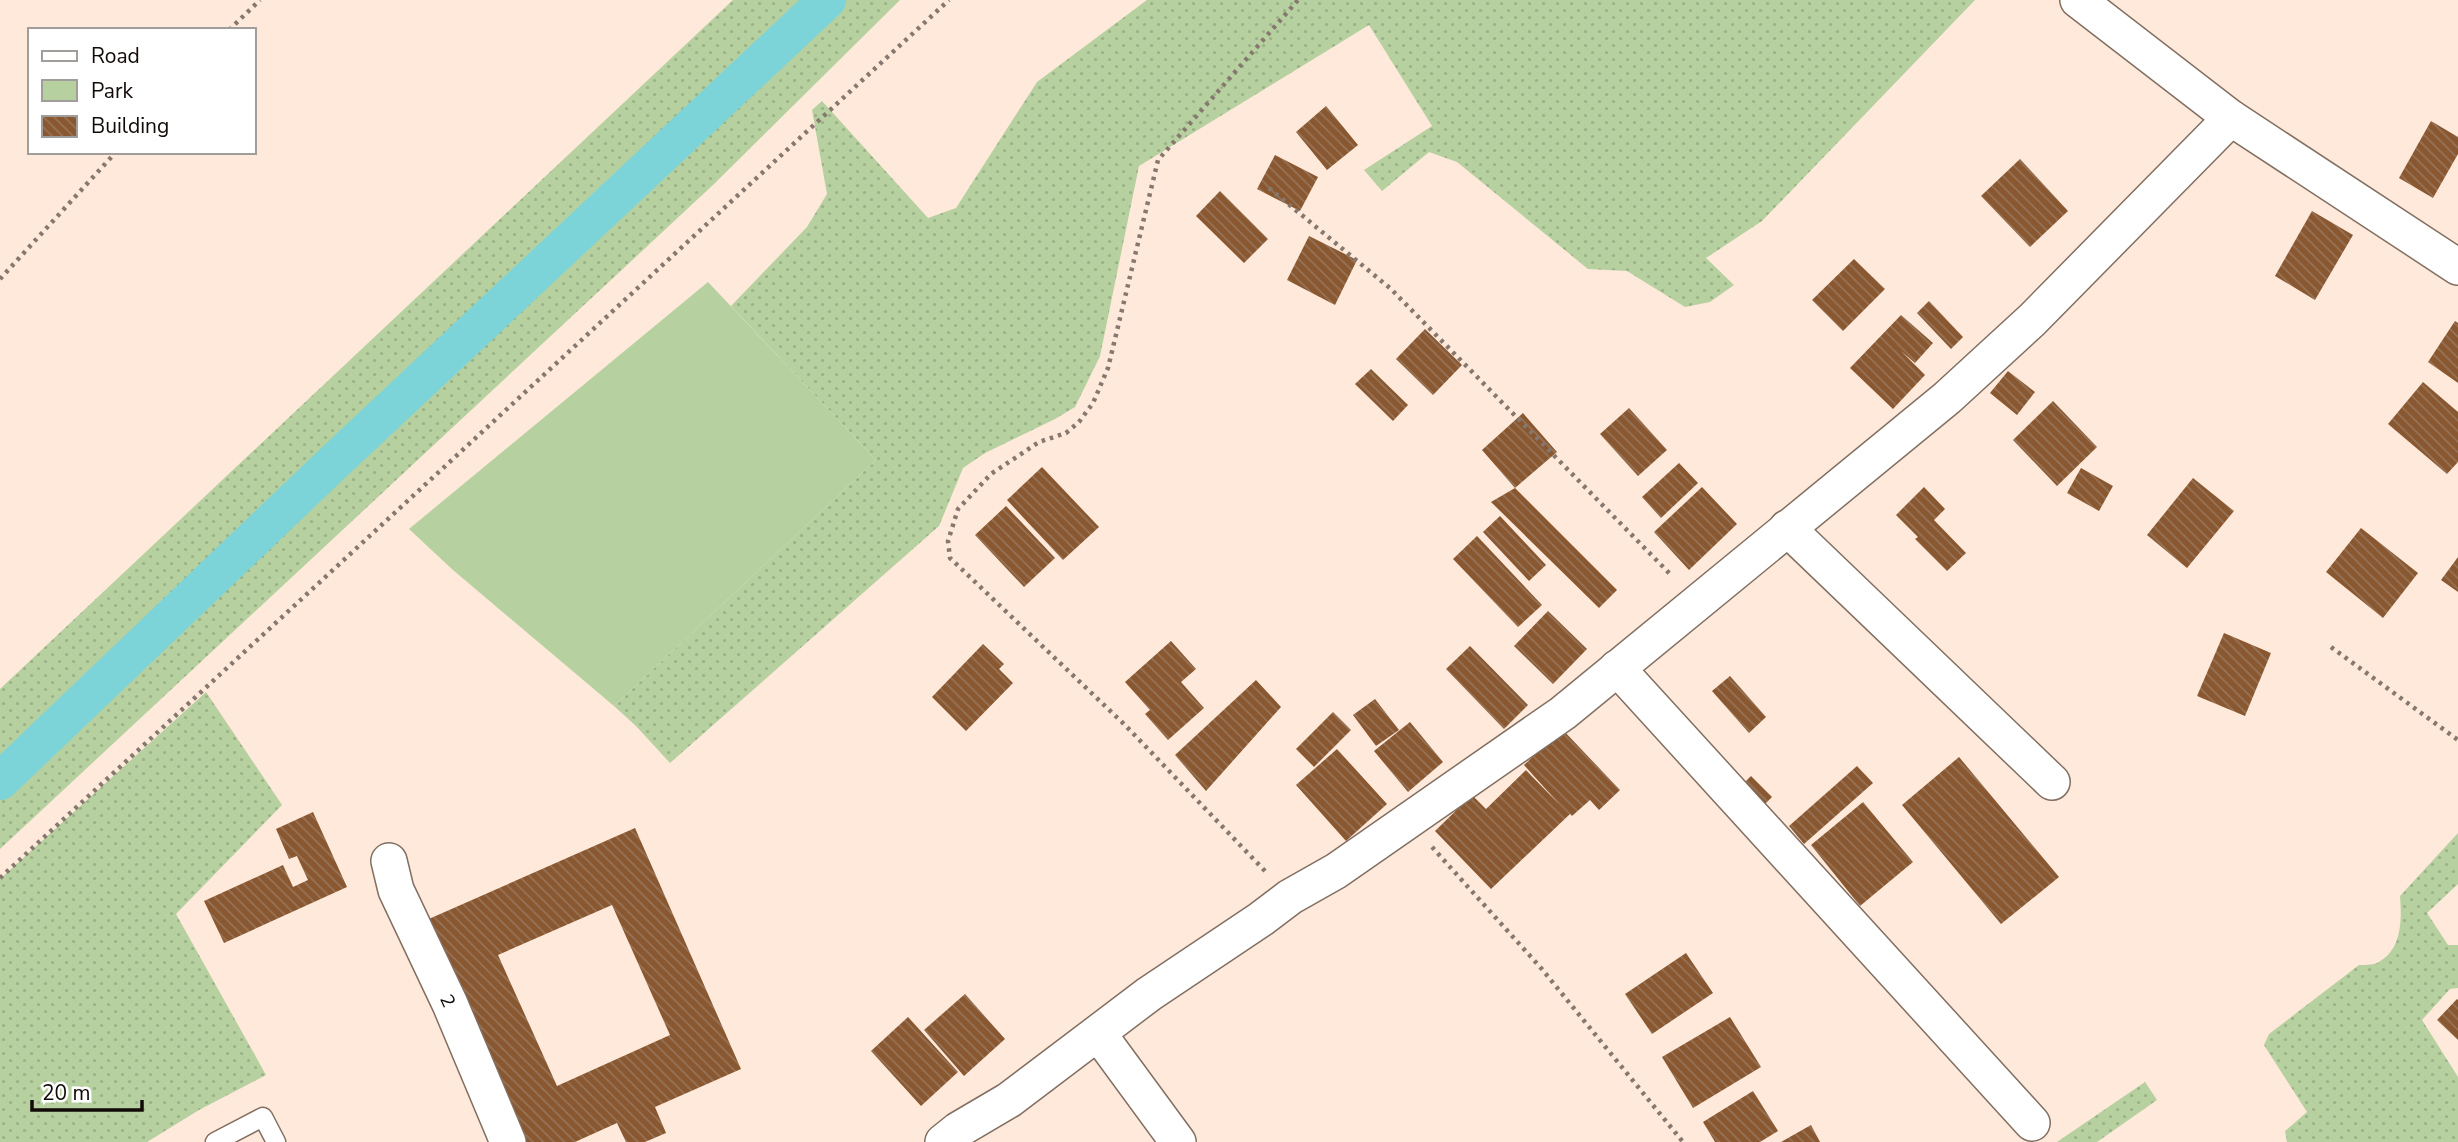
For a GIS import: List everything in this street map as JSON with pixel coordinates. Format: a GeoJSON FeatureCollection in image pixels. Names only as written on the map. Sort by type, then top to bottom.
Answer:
{"type":"FeatureCollection","features":[{"type":"Feature","properties":{"kind":"street"},"geometry":{"type":"LineString","coordinates":[[2078,0],[2231,118],[2458,267]]}},
{"type":"Feature","properties":{"kind":"street"},"geometry":{"type":"LineString","coordinates":[[943,1142],[1009,1100],[1149,994],[1290,897],[1336,871],[1563,713],[1947,398],[2032,320],[2231,118]]}},
{"type":"Feature","properties":{"kind":"street"},"geometry":{"type":"LineString","coordinates":[[1787,528],[2052,782]]}},
{"type":"Feature","properties":{"kind":"street"},"geometry":{"type":"LineString","coordinates":[[1617,668],[2032,1123]]}},
{"type":"Feature","properties":{"kind":"street","name":"2"},"geometry":{"type":"LineString","coordinates":[[389,861],[396,890],[450,1004],[508,1142]]}},
{"type":"Feature","properties":{"kind":"street"},"geometry":{"type":"LineString","coordinates":[[1098,1033],[1178,1142]]}},
{"type":"Feature","properties":{"kind":"lane"},"geometry":{"type":"LineString","coordinates":[[215,1142],[263,1116],[276,1142]]}},
{"type":"Feature","properties":{"kind":"path"},"geometry":{"type":"LineString","coordinates":[[231,28],[260,0]]}},
{"type":"Feature","properties":{"kind":"path"},"geometry":{"type":"LineString","coordinates":[[0,878],[949,0]]}},
{"type":"Feature","properties":{"kind":"path"},"geometry":{"type":"LineString","coordinates":[[1290,897],[1125,725],[950,558],[948,541],[958,509],[991,474],[1039,442],[1066,433],[1079,422],[1093,403],[1108,369],[1158,160],[1298,0]]}},
{"type":"Feature","properties":{"kind":"path"},"geometry":{"type":"LineString","coordinates":[[0,279],[114,154]]}},
{"type":"Feature","properties":{"kind":"path"},"geometry":{"type":"LineString","coordinates":[[1269,188],[1391,289],[1697,602]]}},
{"type":"Feature","properties":{"kind":"path"},"geometry":{"type":"LineString","coordinates":[[2331,647],[2458,740]]}},
{"type":"Feature","properties":{"kind":"path"},"geometry":{"type":"LineString","coordinates":[[1409,820],[1541,968],[1683,1142]]}},
{"type":"Feature","properties":{"kind":"green space"},"geometry":{"type":"Polygon","coordinates":[[[733,0],[900,0],[714,184],[0,849],[0,689],[733,0]]]}},
{"type":"Feature","properties":{"kind":"green space"},"geometry":{"type":"Polygon","coordinates":[[[1147,0],[1975,0],[1762,221],[1706,258],[1734,285],[1710,302],[1685,307],[1627,271],[1588,269],[1457,162],[1429,152],[1382,191],[1364,170],[1432,126],[1369,25],[1139,166],[1100,356],[1075,407],[985,453],[963,468],[939,526],[670,763],[614,706],[876,460],[731,306],[807,227],[827,194],[812,110],[822,101],[928,218],[956,208],[1037,82],[1147,0]]]}},
{"type":"Feature","properties":{"kind":"green space"},"geometry":{"type":"Polygon","coordinates":[[[708,282],[876,460],[614,706],[453,570],[409,529],[708,282]]]}},
{"type":"Feature","properties":{"kind":"green space"},"geometry":{"type":"Polygon","coordinates":[[[206,692],[282,805],[176,914],[266,1075],[199,1110],[147,1142],[0,1142],[0,879],[206,692]]]}},
{"type":"Feature","properties":{"kind":"green space"},"geometry":{"type":"Polygon","coordinates":[[[2458,833],[2458,884],[2427,913],[2448,945],[2458,945],[2458,988],[2450,989],[2422,1020],[2458,1077],[2458,1142],[2287,1142],[2285,1131],[2307,1112],[2264,1045],[2269,1034],[2359,965],[2375,964],[2385,958],[2399,934],[2400,896],[2458,833]]]}},
{"type":"Feature","properties":{"kind":"green space"},"geometry":{"type":"Polygon","coordinates":[[[2145,1082],[2157,1100],[2097,1142],[2057,1142],[2145,1082]]]}},
{"type":"Feature","properties":{"kind":"building"},"geometry":{"type":"Polygon","coordinates":[[[1326,106],[1358,145],[1327,170],[1296,132],[1326,106]]]}},
{"type":"Feature","properties":{"kind":"building"},"geometry":{"type":"Polygon","coordinates":[[[2431,121],[2458,137],[2458,154],[2433,198],[2399,178],[2431,121]]]}},
{"type":"Feature","properties":{"kind":"building"},"geometry":{"type":"Polygon","coordinates":[[[1275,155],[1318,177],[1300,211],[1257,189],[1275,155]]]}},
{"type":"Feature","properties":{"kind":"building"},"geometry":{"type":"Polygon","coordinates":[[[2020,159],[2068,211],[2030,247],[1981,196],[2020,159]]]}},
{"type":"Feature","properties":{"kind":"building"},"geometry":{"type":"Polygon","coordinates":[[[1220,191],[1268,239],[1244,263],[1196,216],[1220,191]]]}},
{"type":"Feature","properties":{"kind":"building"},"geometry":{"type":"Polygon","coordinates":[[[2312,211],[2353,235],[2315,300],[2275,276],[2312,211]]]}},
{"type":"Feature","properties":{"kind":"building"},"geometry":{"type":"Polygon","coordinates":[[[1309,236],[1357,260],[1335,305],[1287,280],[1309,236]]]}},
{"type":"Feature","properties":{"kind":"building"},"geometry":{"type":"Polygon","coordinates":[[[1854,259],[1885,289],[1843,331],[1812,300],[1854,259]]]}},
{"type":"Feature","properties":{"kind":"building"},"geometry":{"type":"Polygon","coordinates":[[[1929,301],[1963,337],[1951,349],[1917,313],[1929,301]]]}},
{"type":"Feature","properties":{"kind":"building"},"geometry":{"type":"Polygon","coordinates":[[[1901,315],[1933,343],[1915,363],[1901,351],[1925,375],[1893,409],[1850,368],[1901,315]]]}},
{"type":"Feature","properties":{"kind":"building"},"geometry":{"type":"Polygon","coordinates":[[[2455,321],[2458,323],[2458,383],[2428,362],[2455,321]]]}},
{"type":"Feature","properties":{"kind":"building"},"geometry":{"type":"Polygon","coordinates":[[[1425,329],[1462,365],[1433,395],[1396,359],[1425,329]]]}},
{"type":"Feature","properties":{"kind":"building"},"geometry":{"type":"Polygon","coordinates":[[[1371,369],[1408,405],[1393,421],[1355,384],[1371,369]]]}},
{"type":"Feature","properties":{"kind":"building"},"geometry":{"type":"Polygon","coordinates":[[[2008,371],[2035,392],[2017,415],[1990,393],[2008,371]]]}},
{"type":"Feature","properties":{"kind":"building"},"geometry":{"type":"Polygon","coordinates":[[[2423,382],[2458,412],[2458,462],[2447,474],[2388,424],[2423,382]]]}},
{"type":"Feature","properties":{"kind":"building"},"geometry":{"type":"Polygon","coordinates":[[[2053,401],[2097,447],[2057,486],[2013,440],[2053,401]]]}},
{"type":"Feature","properties":{"kind":"building"},"geometry":{"type":"Polygon","coordinates":[[[1629,408],[1667,450],[1638,476],[1600,434],[1629,408]]]}},
{"type":"Feature","properties":{"kind":"building"},"geometry":{"type":"Polygon","coordinates":[[[1523,413],[1557,452],[1515,488],[1482,450],[1523,413]]]}},
{"type":"Feature","properties":{"kind":"building"},"geometry":{"type":"Polygon","coordinates":[[[1679,463],[1698,483],[1661,518],[1642,497],[1679,463]]]}},
{"type":"Feature","properties":{"kind":"building"},"geometry":{"type":"Polygon","coordinates":[[[1042,467],[1099,527],[1063,560],[1007,500],[1042,467]]]}},
{"type":"Feature","properties":{"kind":"building"},"geometry":{"type":"Polygon","coordinates":[[[2081,468],[2113,486],[2099,511],[2067,493],[2081,468]]]}},
{"type":"Feature","properties":{"kind":"building"},"geometry":{"type":"Polygon","coordinates":[[[2193,478],[2234,511],[2187,568],[2147,535],[2193,478]]]}},
{"type":"Feature","properties":{"kind":"building"},"geometry":{"type":"Polygon","coordinates":[[[1702,487],[1737,524],[1689,570],[1654,532],[1702,487]]]}},
{"type":"Feature","properties":{"kind":"building"},"geometry":{"type":"Polygon","coordinates":[[[1924,487],[1945,509],[1934,520],[1966,553],[1947,571],[1915,539],[1918,537],[1896,515],[1924,487]]]}},
{"type":"Feature","properties":{"kind":"building"},"geometry":{"type":"Polygon","coordinates":[[[1515,488],[1617,590],[1599,608],[1491,502],[1515,488]]]}},
{"type":"Feature","properties":{"kind":"building"},"geometry":{"type":"Polygon","coordinates":[[[1006,506],[1055,558],[1024,587],[975,535],[1006,506]]]}},
{"type":"Feature","properties":{"kind":"building"},"geometry":{"type":"Polygon","coordinates":[[[1500,516],[1546,565],[1529,581],[1483,532],[1500,516]]]}},
{"type":"Feature","properties":{"kind":"building"},"geometry":{"type":"Polygon","coordinates":[[[2361,528],[2418,573],[2383,618],[2326,572],[2361,528]]]}},
{"type":"Feature","properties":{"kind":"building"},"geometry":{"type":"Polygon","coordinates":[[[1477,536],[1542,605],[1518,627],[1453,559],[1477,536]]]}},
{"type":"Feature","properties":{"kind":"building"},"geometry":{"type":"Polygon","coordinates":[[[2458,557],[2458,592],[2441,580],[2458,557]]]}},
{"type":"Feature","properties":{"kind":"building"},"geometry":{"type":"Polygon","coordinates":[[[1548,611],[1587,649],[1553,684],[1514,646],[1548,611]]]}},
{"type":"Feature","properties":{"kind":"building"},"geometry":{"type":"Polygon","coordinates":[[[2224,633],[2271,653],[2245,716],[2197,696],[2224,633]]]}},
{"type":"Feature","properties":{"kind":"building"},"geometry":{"type":"Polygon","coordinates":[[[1171,641],[1196,669],[1181,682],[1204,708],[1168,740],[1145,714],[1150,710],[1125,682],[1171,641]]]}},
{"type":"Feature","properties":{"kind":"building"},"geometry":{"type":"Polygon","coordinates":[[[983,644],[1004,664],[999,669],[1013,683],[966,731],[932,697],[983,644]]]}},
{"type":"Feature","properties":{"kind":"building"},"geometry":{"type":"Polygon","coordinates":[[[1470,646],[1528,705],[1504,729],[1446,669],[1470,646]]]}},
{"type":"Feature","properties":{"kind":"building"},"geometry":{"type":"Polygon","coordinates":[[[1730,676],[1766,717],[1749,733],[1712,691],[1730,676]]]}},
{"type":"Feature","properties":{"kind":"building"},"geometry":{"type":"Polygon","coordinates":[[[1256,680],[1281,707],[1206,791],[1175,755],[1256,680]]]}},
{"type":"Feature","properties":{"kind":"building"},"geometry":{"type":"Polygon","coordinates":[[[1375,699],[1399,730],[1376,746],[1353,715],[1375,699]]]}},
{"type":"Feature","properties":{"kind":"building"},"geometry":{"type":"Polygon","coordinates":[[[1333,712],[1351,730],[1314,767],[1296,749],[1333,712]]]}},
{"type":"Feature","properties":{"kind":"building"},"geometry":{"type":"Polygon","coordinates":[[[1410,722],[1443,762],[1408,792],[1374,751],[1410,722]]]}},
{"type":"Feature","properties":{"kind":"building"},"geometry":{"type":"Polygon","coordinates":[[[1562,729],[1620,790],[1599,810],[1590,800],[1572,816],[1570,814],[1491,889],[1435,831],[1472,795],[1486,809],[1526,770],[1559,804],[1524,765],[1562,729]]]}},
{"type":"Feature","properties":{"kind":"building"},"geometry":{"type":"Polygon","coordinates":[[[1337,749],[1387,804],[1346,841],[1296,785],[1337,749]]]}},
{"type":"Feature","properties":{"kind":"building"},"geometry":{"type":"Polygon","coordinates":[[[1959,757],[2059,877],[2001,924],[1902,805],[1959,757]]]}},
{"type":"Feature","properties":{"kind":"building"},"geometry":{"type":"Polygon","coordinates":[[[1857,766],[1873,783],[1804,844],[1789,826],[1857,766]]]}},
{"type":"Feature","properties":{"kind":"building"},"geometry":{"type":"Polygon","coordinates":[[[1751,776],[1772,797],[1754,815],[1733,794],[1751,776]]]}},
{"type":"Feature","properties":{"kind":"building"},"geometry":{"type":"Polygon","coordinates":[[[1863,802],[1913,862],[1860,906],[1811,845],[1863,802]]]}},
{"type":"Feature","properties":{"kind":"building"},"geometry":{"type":"Polygon","coordinates":[[[313,812],[347,887],[224,943],[204,901],[283,865],[293,887],[308,880],[297,856],[289,859],[276,829],[313,812]]]}},
{"type":"Feature","properties":{"kind":"building"},"geometry":{"type":"Polygon","coordinates":[[[635,828],[741,1069],[655,1107],[666,1133],[645,1142],[626,1142],[617,1123],[575,1142],[520,1142],[422,922],[635,828]],[[612,905],[498,955],[557,1086],[670,1035],[612,905]]]}},
{"type":"Feature","properties":{"kind":"building"},"geometry":{"type":"Polygon","coordinates":[[[1686,953],[1713,993],[1652,1034],[1625,994],[1686,953]]]}},
{"type":"Feature","properties":{"kind":"building"},"geometry":{"type":"Polygon","coordinates":[[[965,994],[1005,1039],[964,1076],[924,1030],[965,994]]]}},
{"type":"Feature","properties":{"kind":"building"},"geometry":{"type":"Polygon","coordinates":[[[2458,1000],[2458,1040],[2437,1020],[2458,1000]]]}},
{"type":"Feature","properties":{"kind":"building"},"geometry":{"type":"Polygon","coordinates":[[[908,1017],[958,1072],[921,1106],[871,1051],[908,1017]]]}},
{"type":"Feature","properties":{"kind":"building"},"geometry":{"type":"Polygon","coordinates":[[[1730,1017],[1761,1067],[1693,1108],[1662,1057],[1730,1017]]]}},
{"type":"Feature","properties":{"kind":"building"},"geometry":{"type":"Polygon","coordinates":[[[1753,1091],[1778,1131],[1760,1142],[1715,1142],[1703,1122],[1753,1091]]]}},
{"type":"Feature","properties":{"kind":"building"},"geometry":{"type":"Polygon","coordinates":[[[1811,1125],[1820,1142],[1781,1142],[1811,1125]]]}},
{"type":"Feature","properties":{"kind":"waterway"},"geometry":{"type":"LineString","coordinates":[[0,781],[332,464],[827,0]]}}]}
